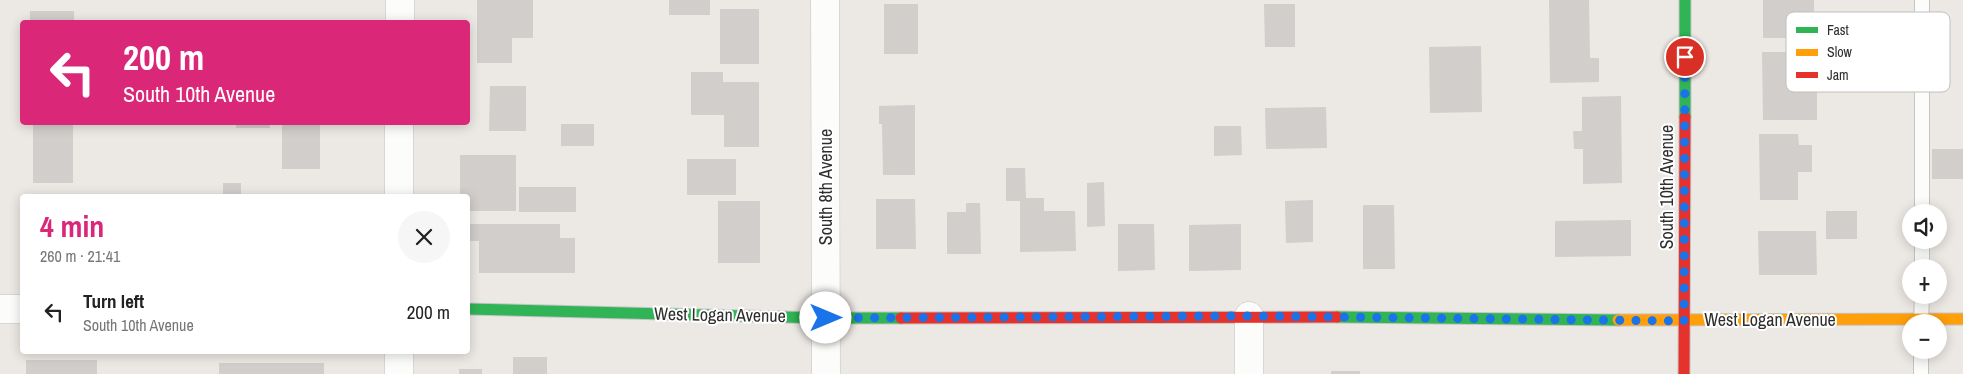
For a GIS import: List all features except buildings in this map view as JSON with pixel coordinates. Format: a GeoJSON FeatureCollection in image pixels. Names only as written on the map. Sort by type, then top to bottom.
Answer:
{"type":"FeatureCollection","features":[{"type":"Feature","properties":{"kind":"street"},"geometry":{"type":"LineString","coordinates":[[400,0],[400,20]]}},
{"type":"Feature","properties":{"kind":"street","name":"South 8th Avenue"},"geometry":{"type":"LineString","coordinates":[[826,0],[826,374]]}},
{"type":"Feature","properties":{"kind":"street","name":"South 10th Avenue"},"geometry":{"type":"LineString","coordinates":[[1684,374],[1685,0]]}},
{"type":"Feature","properties":{"kind":"street"},"geometry":{"type":"LineString","coordinates":[[399,194],[400,125]]}},
{"type":"Feature","properties":{"kind":"street"},"geometry":{"type":"LineString","coordinates":[[0,309],[20,309]]}},
{"type":"Feature","properties":{"kind":"street","name":"West Logan Avenue"},"geometry":{"type":"LineString","coordinates":[[470,309],[826,318],[1249,316],[1684,321],[1902,321]]}},
{"type":"Feature","properties":{"kind":"street"},"geometry":{"type":"LineString","coordinates":[[1249,316],[1249,374]]}},
{"type":"Feature","properties":{"kind":"street","name":"West Logan Avenue"},"geometry":{"type":"LineString","coordinates":[[1947,320],[1963,319]]}},
{"type":"Feature","properties":{"kind":"street"},"geometry":{"type":"LineString","coordinates":[[398,374],[399,354]]}},
{"type":"Feature","properties":{"kind":"lane"},"geometry":{"type":"LineString","coordinates":[[1922,92],[1922,204]]}},
{"type":"Feature","properties":{"kind":"lane"},"geometry":{"type":"LineString","coordinates":[[1921,359],[1921,374]]}},
{"type":"Feature","properties":{"kind":"traffic: fast"},"geometry":{"type":"LineString","coordinates":[[1685,0],[1685,117]]}},
{"type":"Feature","properties":{"kind":"traffic: fast"},"geometry":{"type":"LineString","coordinates":[[470,309],[826,318],[901,318]]}},
{"type":"Feature","properties":{"kind":"traffic: fast"},"geometry":{"type":"LineString","coordinates":[[1337,317],[1618,320]]}},
{"type":"Feature","properties":{"kind":"traffic: slow"},"geometry":{"type":"LineString","coordinates":[[1618,320],[1963,319]]}},
{"type":"Feature","properties":{"kind":"traffic: jam"},"geometry":{"type":"LineString","coordinates":[[1684,374],[1685,117]]}},
{"type":"Feature","properties":{"kind":"traffic: jam"},"geometry":{"type":"LineString","coordinates":[[901,318],[1337,317]]}},
{"type":"Feature","properties":{"kind":"route"},"geometry":{"type":"LineString","coordinates":[[826,318],[1249,316],[1684,321],[1685,57]]}}]}
